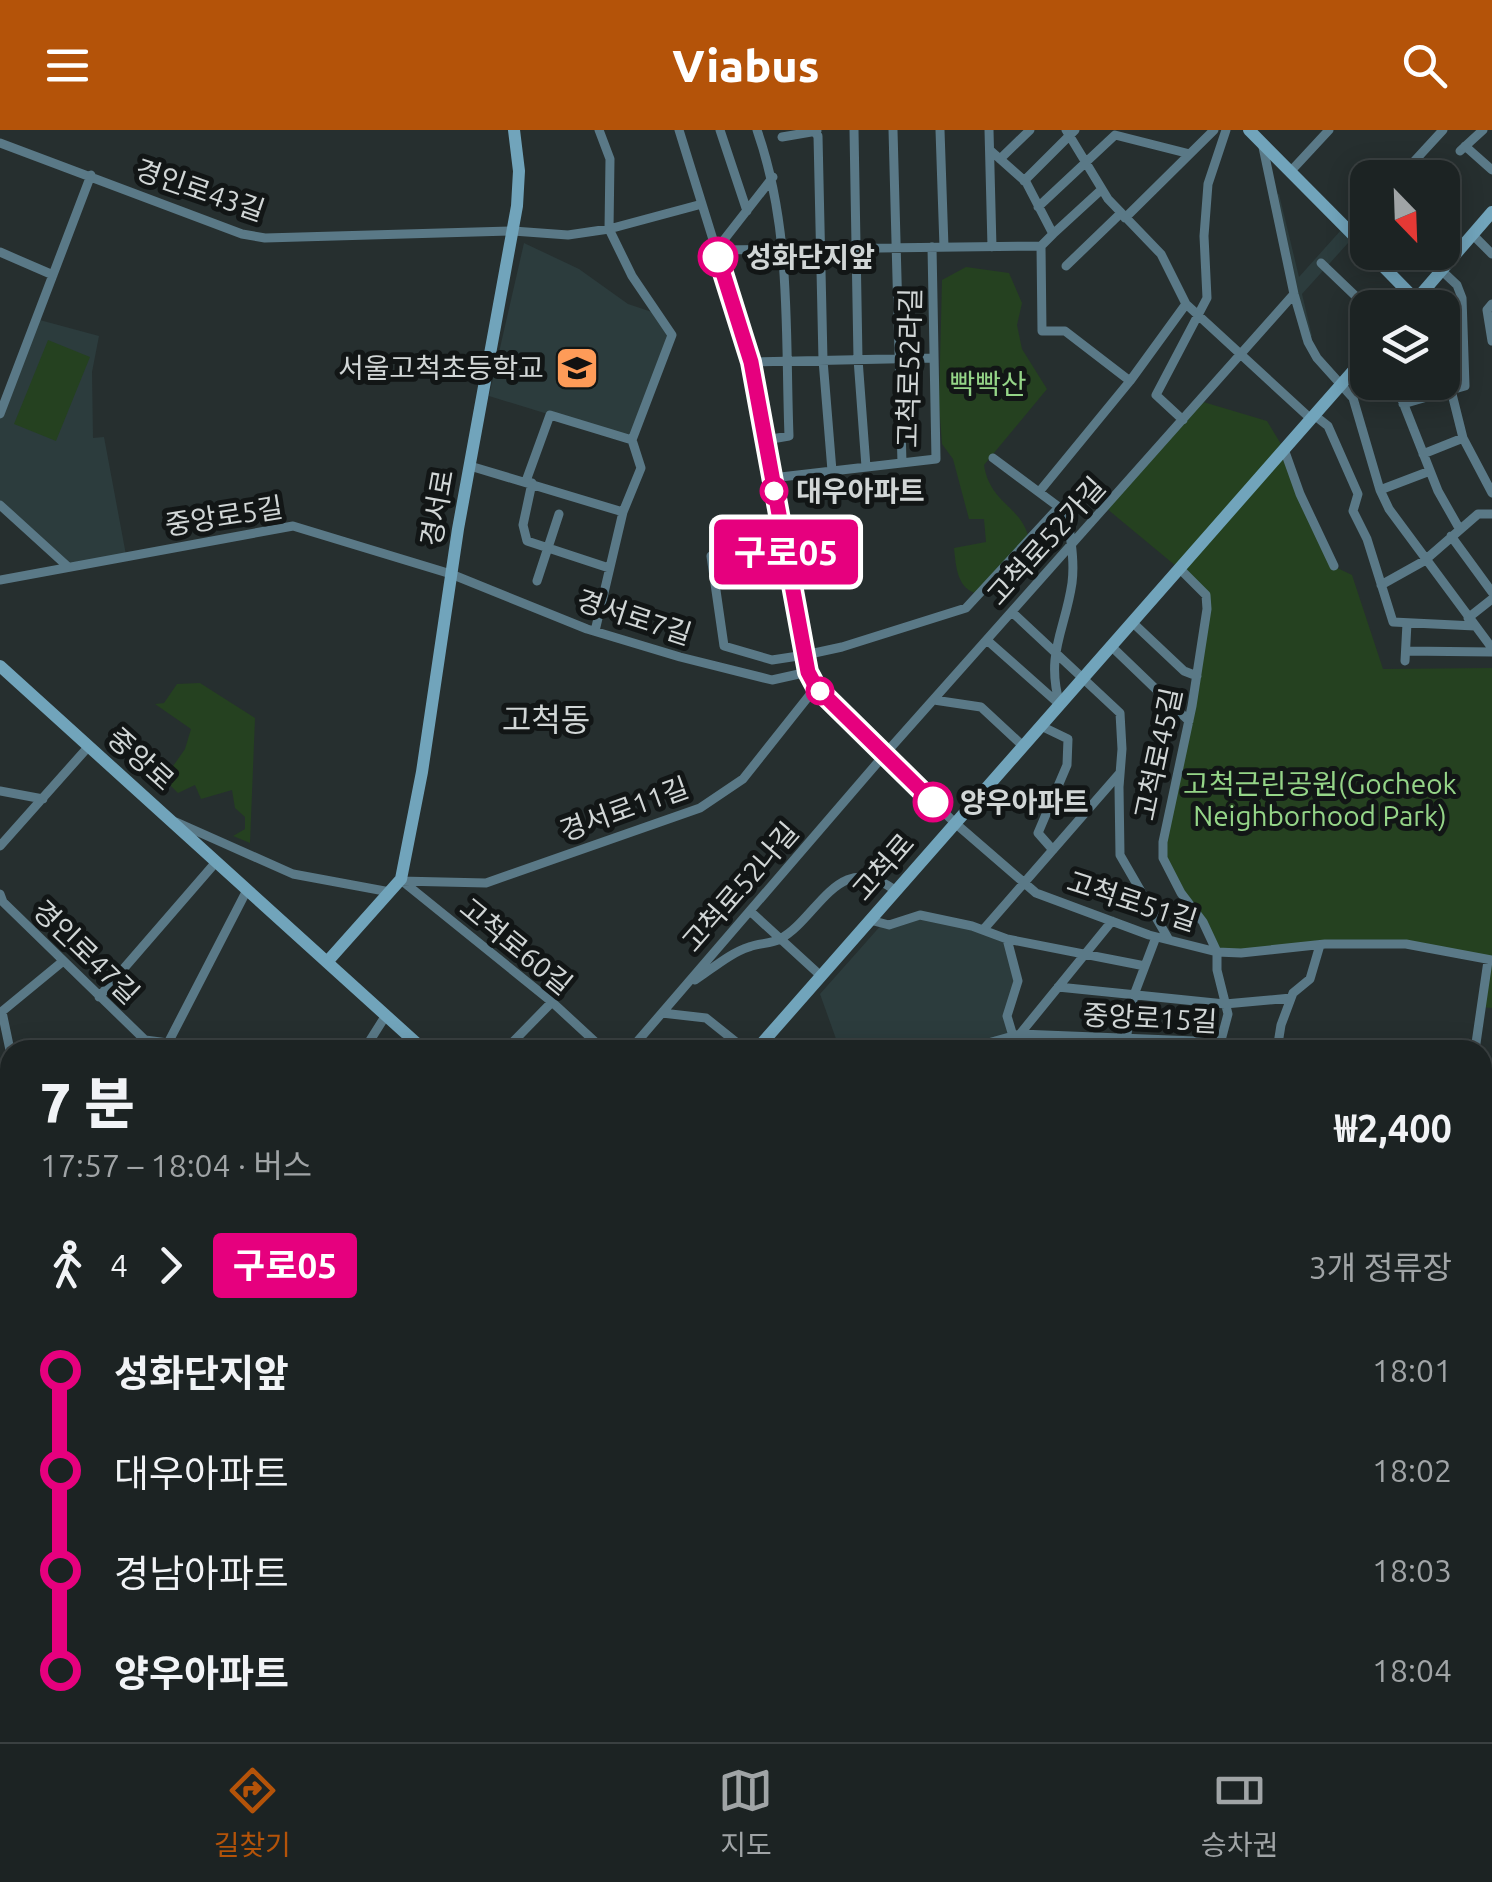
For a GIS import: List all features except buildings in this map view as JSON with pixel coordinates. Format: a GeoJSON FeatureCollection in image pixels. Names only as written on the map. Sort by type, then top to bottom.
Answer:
{"type":"FeatureCollection","features":[{"type":"Feature","properties":{"kind":"main road","name":"경서로"},"geometry":{"type":"LineString","coordinates":[[397,884],[422,772],[451,574],[513,231],[519,171],[514,130]]}},
{"type":"Feature","properties":{"kind":"main road"},"geometry":{"type":"LineString","coordinates":[[1250,130],[1350,234]]}},
{"type":"Feature","properties":{"kind":"main road"},"geometry":{"type":"LineString","coordinates":[[1460,249],[1492,212]]}},
{"type":"Feature","properties":{"kind":"main road"},"geometry":{"type":"LineString","coordinates":[[1384,270],[1402,290]]}},
{"type":"Feature","properties":{"kind":"main road","name":"고척로"},"geometry":{"type":"LineString","coordinates":[[765,1040],[1350,375]]}},
{"type":"Feature","properties":{"kind":"main road","name":"중앙로"},"geometry":{"type":"LineString","coordinates":[[0,666],[413,1040]]}},
{"type":"Feature","properties":{"kind":"main road"},"geometry":{"type":"LineString","coordinates":[[327,962],[397,884]]}},
{"type":"Feature","properties":{"kind":"street"},"geometry":{"type":"LineString","coordinates":[[595,632],[623,512],[640,468],[632,440],[672,335],[632,276],[609,229],[610,159],[599,130]]}},
{"type":"Feature","properties":{"kind":"street","name":"고척로51길"},"geometry":{"type":"LineString","coordinates":[[679,130],[751,362],[804,655],[816,687],[955,823],[1036,893],[1156,937],[1217,952],[1406,944],[1490,960]]}},
{"type":"Feature","properties":{"kind":"street"},"geometry":{"type":"LineString","coordinates":[[720,130],[747,211]]}},
{"type":"Feature","properties":{"kind":"street"},"geometry":{"type":"LineString","coordinates":[[757,130],[774,177],[784,249],[789,436],[766,440]]}},
{"type":"Feature","properties":{"kind":"street"},"geometry":{"type":"LineString","coordinates":[[782,137],[816,130],[818,136],[823,360],[832,471]]}},
{"type":"Feature","properties":{"kind":"street","name":"고척로52라길"},"geometry":{"type":"LineString","coordinates":[[854,130],[858,360],[866,467]]}},
{"type":"Feature","properties":{"kind":"street","name":"고척로52라길"},"geometry":{"type":"LineString","coordinates":[[893,130],[902,463]]}},
{"type":"Feature","properties":{"kind":"street"},"geometry":{"type":"LineString","coordinates":[[940,130],[944,247]]}},
{"type":"Feature","properties":{"kind":"street"},"geometry":{"type":"LineString","coordinates":[[990,130],[992,246]]}},
{"type":"Feature","properties":{"kind":"street"},"geometry":{"type":"LineString","coordinates":[[1000,160],[1030,130]]}},
{"type":"Feature","properties":{"kind":"street"},"geometry":{"type":"LineString","coordinates":[[1066,266],[1214,130]]}},
{"type":"Feature","properties":{"kind":"street"},"geometry":{"type":"LineString","coordinates":[[1183,420],[1156,395],[1207,298],[1204,236],[1208,184],[1226,130]]}},
{"type":"Feature","properties":{"kind":"street"},"geometry":{"type":"LineString","coordinates":[[1290,172],[1329,130]]}},
{"type":"Feature","properties":{"kind":"street"},"geometry":{"type":"LineString","coordinates":[[1415,160],[1442,130]]}},
{"type":"Feature","properties":{"kind":"street"},"geometry":{"type":"LineString","coordinates":[[1483,130],[1463,148],[1492,170]]}},
{"type":"Feature","properties":{"kind":"street"},"geometry":{"type":"LineString","coordinates":[[1024,180],[1070,132],[1102,190],[1161,254],[1186,304],[1239,355],[1328,426],[1358,494],[1353,511],[1367,539],[1393,622],[1472,622]]}},
{"type":"Feature","properties":{"kind":"street"},"geometry":{"type":"LineString","coordinates":[[1038,206],[1116,135],[1190,154]]}},
{"type":"Feature","properties":{"kind":"street","name":"경인로43길"},"geometry":{"type":"LineString","coordinates":[[0,143],[242,234],[265,238],[513,231],[568,235],[609,229],[702,204]]}},
{"type":"Feature","properties":{"kind":"street"},"geometry":{"type":"LineString","coordinates":[[1262,143],[1308,342],[1353,398],[1380,490],[1424,561],[1492,650]]}},
{"type":"Feature","properties":{"kind":"street"},"geometry":{"type":"LineString","coordinates":[[991,151],[1024,180],[1053,234]]}},
{"type":"Feature","properties":{"kind":"street"},"geometry":{"type":"LineString","coordinates":[[0,414],[91,175]]}},
{"type":"Feature","properties":{"kind":"street"},"geometry":{"type":"LineString","coordinates":[[716,250],[774,177]]}},
{"type":"Feature","properties":{"kind":"street"},"geometry":{"type":"LineString","coordinates":[[716,250],[1041,246],[1102,190]]}},
{"type":"Feature","properties":{"kind":"street"},"geometry":{"type":"LineString","coordinates":[[1472,235],[1492,254]]}},
{"type":"Feature","properties":{"kind":"street"},"geometry":{"type":"LineString","coordinates":[[1041,246],[1042,331],[1065,331],[1130,381]]}},
{"type":"Feature","properties":{"kind":"street","name":"고척로52라길"},"geometry":{"type":"LineString","coordinates":[[772,478],[936,459],[932,247]]}},
{"type":"Feature","properties":{"kind":"street"},"geometry":{"type":"LineString","coordinates":[[0,252],[53,275]]}},
{"type":"Feature","properties":{"kind":"street"},"geometry":{"type":"LineString","coordinates":[[1321,263],[1350,291]]}},
{"type":"Feature","properties":{"kind":"street"},"geometry":{"type":"LineString","coordinates":[[1443,270],[1459,290]]}},
{"type":"Feature","properties":{"kind":"street"},"geometry":{"type":"LineString","coordinates":[[1460,293],[1466,386],[1460,387]]}},
{"type":"Feature","properties":{"kind":"street","name":"고척로52가길"},"geometry":{"type":"LineString","coordinates":[[885,754],[1294,294]]}},
{"type":"Feature","properties":{"kind":"street"},"geometry":{"type":"LineString","coordinates":[[1039,492],[1130,381],[1186,304]]}},
{"type":"Feature","properties":{"kind":"street"},"geometry":{"type":"LineString","coordinates":[[1492,304],[1486,310],[1492,341]]}},
{"type":"Feature","properties":{"kind":"street"},"geometry":{"type":"LineString","coordinates":[[751,362],[934,358]]}},
{"type":"Feature","properties":{"kind":"street"},"geometry":{"type":"LineString","coordinates":[[1402,400],[1422,454],[1459,528]]}},
{"type":"Feature","properties":{"kind":"street"},"geometry":{"type":"LineString","coordinates":[[1403,404],[1413,400]]}},
{"type":"Feature","properties":{"kind":"street"},"geometry":{"type":"LineString","coordinates":[[1449,400],[1492,493]]}},
{"type":"Feature","properties":{"kind":"street"},"geometry":{"type":"LineString","coordinates":[[609,568],[527,541],[524,535],[529,482],[550,415],[632,440]]}},
{"type":"Feature","properties":{"kind":"street"},"geometry":{"type":"LineString","coordinates":[[1422,454],[1463,438]]}},
{"type":"Feature","properties":{"kind":"street"},"geometry":{"type":"LineString","coordinates":[[1284,449],[1334,566]]}},
{"type":"Feature","properties":{"kind":"street"},"geometry":{"type":"LineString","coordinates":[[993,458],[1066,513],[1072,577],[1068,607],[1054,650],[1054,684],[1060,704]]}},
{"type":"Feature","properties":{"kind":"street"},"geometry":{"type":"LineString","coordinates":[[470,466],[623,512]]}},
{"type":"Feature","properties":{"kind":"street"},"geometry":{"type":"LineString","coordinates":[[1380,490],[1430,470]]}},
{"type":"Feature","properties":{"kind":"street"},"geometry":{"type":"LineString","coordinates":[[0,505],[66,566]]}},
{"type":"Feature","properties":{"kind":"street"},"geometry":{"type":"LineString","coordinates":[[711,556],[724,646],[772,660],[842,647],[966,608],[1059,507]]}},
{"type":"Feature","properties":{"kind":"street"},"geometry":{"type":"LineString","coordinates":[[537,581],[559,514]]}},
{"type":"Feature","properties":{"kind":"street"},"geometry":{"type":"LineString","coordinates":[[1381,584],[1424,561],[1478,514],[1492,514]]}},
{"type":"Feature","properties":{"kind":"street","name":"중앙로5길"},"geometry":{"type":"LineString","coordinates":[[0,580],[293,526],[451,574]]}},
{"type":"Feature","properties":{"kind":"street"},"geometry":{"type":"LineString","coordinates":[[1451,536],[1492,596],[1472,622]]}},
{"type":"Feature","properties":{"kind":"street","name":"고척로45길"},"geometry":{"type":"LineString","coordinates":[[1179,568],[1206,595],[1207,609],[1163,858],[1217,952],[1217,970],[1228,1014],[1221,1040]]}},
{"type":"Feature","properties":{"kind":"street","name":"경서로7길"},"geometry":{"type":"LineString","coordinates":[[451,574],[595,632],[772,680],[808,672]]}},
{"type":"Feature","properties":{"kind":"street"},"geometry":{"type":"LineString","coordinates":[[1012,613],[1120,713],[1120,854],[1170,941]]}},
{"type":"Feature","properties":{"kind":"street"},"geometry":{"type":"LineString","coordinates":[[1132,622],[1184,671],[1197,676]]}},
{"type":"Feature","properties":{"kind":"street"},"geometry":{"type":"LineString","coordinates":[[1407,623],[1406,656],[1492,650]]}},
{"type":"Feature","properties":{"kind":"street"},"geometry":{"type":"LineString","coordinates":[[988,640],[1060,704]]}},
{"type":"Feature","properties":{"kind":"street"},"geometry":{"type":"LineString","coordinates":[[1111,646],[1189,721]]}},
{"type":"Feature","properties":{"kind":"street","name":"경서로11길"},"geometry":{"type":"LineString","coordinates":[[397,884],[486,883],[700,808],[744,780],[816,687]]}},
{"type":"Feature","properties":{"kind":"street"},"geometry":{"type":"LineString","coordinates":[[934,700],[981,707],[1023,746]]}},
{"type":"Feature","properties":{"kind":"street"},"geometry":{"type":"LineString","coordinates":[[1041,726],[1068,739],[1067,765],[1038,832],[1053,850]]}},
{"type":"Feature","properties":{"kind":"street"},"geometry":{"type":"LineString","coordinates":[[0,846],[89,746]]}},
{"type":"Feature","properties":{"kind":"street","name":"고척로52나길"},"geometry":{"type":"LineString","coordinates":[[639,1040],[885,754]]}},
{"type":"Feature","properties":{"kind":"street"},"geometry":{"type":"LineString","coordinates":[[983,930],[1120,772]]}},
{"type":"Feature","properties":{"kind":"street"},"geometry":{"type":"LineString","coordinates":[[0,791],[44,799]]}},
{"type":"Feature","properties":{"kind":"street"},"geometry":{"type":"LineString","coordinates":[[169,819],[293,874],[397,884]]}},
{"type":"Feature","properties":{"kind":"street"},"geometry":{"type":"LineString","coordinates":[[100,997],[216,862]]}},
{"type":"Feature","properties":{"kind":"street"},"geometry":{"type":"LineString","coordinates":[[685,986],[746,948],[780,939],[843,882],[868,878],[883,881],[896,891]]}},
{"type":"Feature","properties":{"kind":"street","name":"고척로60길"},"geometry":{"type":"LineString","coordinates":[[397,884],[552,1002],[593,1040]]}},
{"type":"Feature","properties":{"kind":"street"},"geometry":{"type":"LineString","coordinates":[[170,1040],[248,890]]}},
{"type":"Feature","properties":{"kind":"street","name":"경인로47길"},"geometry":{"type":"LineString","coordinates":[[0,894],[3,902],[140,1040]]}},
{"type":"Feature","properties":{"kind":"street"},"geometry":{"type":"LineString","coordinates":[[750,911],[821,976]]}},
{"type":"Feature","properties":{"kind":"street"},"geometry":{"type":"LineString","coordinates":[[870,920],[890,925],[920,915],[1007,940],[1145,966]]}},
{"type":"Feature","properties":{"kind":"street","name":"중앙로15길"},"geometry":{"type":"LineString","coordinates":[[1016,1035],[1112,921]]}},
{"type":"Feature","properties":{"kind":"street"},"geometry":{"type":"LineString","coordinates":[[1126,1038],[1134,994],[1156,937]]}},
{"type":"Feature","properties":{"kind":"street"},"geometry":{"type":"LineString","coordinates":[[1007,940],[1018,981],[1007,1016],[1016,1035]]}},
{"type":"Feature","properties":{"kind":"street"},"geometry":{"type":"LineString","coordinates":[[1279,1040],[1291,998],[1310,978],[1320,945]]}},
{"type":"Feature","properties":{"kind":"street"},"geometry":{"type":"LineString","coordinates":[[1477,1040],[1490,960]]}},
{"type":"Feature","properties":{"kind":"street"},"geometry":{"type":"LineString","coordinates":[[8,1040],[1,1013],[62,962]]}},
{"type":"Feature","properties":{"kind":"street"},"geometry":{"type":"LineString","coordinates":[[1058,987],[1225,1004],[1291,998]]}},
{"type":"Feature","properties":{"kind":"street"},"geometry":{"type":"LineString","coordinates":[[516,1040],[552,1002]]}},
{"type":"Feature","properties":{"kind":"street"},"geometry":{"type":"LineString","coordinates":[[662,1013],[706,1018],[734,1040]]}},
{"type":"Feature","properties":{"kind":"street"},"geometry":{"type":"LineString","coordinates":[[370,1040],[386,1015]]}},
{"type":"Feature","properties":{"kind":"street","name":"중앙로15길"},"geometry":{"type":"LineString","coordinates":[[998,1040],[1016,1035],[1157,1040]]}},
{"type":"Feature","properties":{"kind":"shaded area"},"geometry":{"type":"Polygon","coordinates":[[[1279,194],[1299,277],[1350,220],[1350,241],[1302,294],[1312,336],[1302,340],[1269,197],[1279,194]]]}},
{"type":"Feature","properties":{"kind":"shaded area","name":"서울고척초등학교"},"geometry":{"type":"Polygon","coordinates":[[[524,243],[579,269],[628,304],[658,314],[672,335],[632,440],[489,396],[524,243]]]}},
{"type":"Feature","properties":{"kind":"shaded area"},"geometry":{"type":"Polygon","coordinates":[[[36,319],[99,336],[92,372],[93,438],[104,437],[126,555],[66,565],[0,505],[0,414],[36,319]]]}},
{"type":"Feature","properties":{"kind":"shaded area"},"geometry":{"type":"Polygon","coordinates":[[[920,915],[1007,939],[1018,981],[1007,1016],[1013,1036],[999,1040],[836,1040],[820,994],[883,923],[920,915]]]}},
{"type":"Feature","properties":{"kind":"green space","name":"빡빡산"},"geometry":{"type":"Polygon","coordinates":[[[966,267],[1009,273],[1022,303],[1017,325],[1022,349],[1047,389],[984,465],[992,488],[1019,519],[1029,539],[978,594],[962,582],[954,548],[986,542],[984,519],[969,519],[953,459],[942,444],[939,403],[942,280],[966,267]]]}},
{"type":"Feature","properties":{"kind":"green space"},"geometry":{"type":"Polygon","coordinates":[[[48,340],[90,357],[56,441],[14,424],[48,340]]]}},
{"type":"Feature","properties":{"kind":"green space","name":"고척근린공원(Gocheok Neighborhood Park)"},"geometry":{"type":"Polygon","coordinates":[[[1200,401],[1267,421],[1284,449],[1333,566],[1352,575],[1383,669],[1492,668],[1492,1008],[1481,1007],[1488,961],[1406,944],[1217,952],[1163,858],[1207,609],[1200,586],[1106,508],[1200,401]]]}},
{"type":"Feature","properties":{"kind":"green space"},"geometry":{"type":"Polygon","coordinates":[[[200,683],[255,718],[250,843],[233,836],[245,829],[245,817],[235,808],[232,790],[201,799],[195,785],[178,793],[164,779],[185,749],[191,729],[155,704],[164,703],[177,684],[200,683]]]}},
{"type":"Feature","properties":{"kind":"bus line","name":"구로05"},"geometry":{"type":"LineString","coordinates":[[718,257],[751,362],[808,672],[816,687],[933,802]]}},
{"type":"Feature","properties":{"kind":"place","name":"성화단지앞"},"geometry":{"type":"Point","coordinates":[718,257]}},
{"type":"Feature","properties":{"kind":"place","name":"서울고척초등학교"},"geometry":{"type":"Point","coordinates":[577,368]}},
{"type":"Feature","properties":{"kind":"place","name":"대우아파트"},"geometry":{"type":"Point","coordinates":[774,491]}},
{"type":"Feature","properties":{"kind":"place","name":"양우아파트"},"geometry":{"type":"Point","coordinates":[933,802]}},
{"type":"Feature","properties":{"kind":"district","name":"고척동"},"geometry":{"type":"Point","coordinates":[546,720]}}]}
